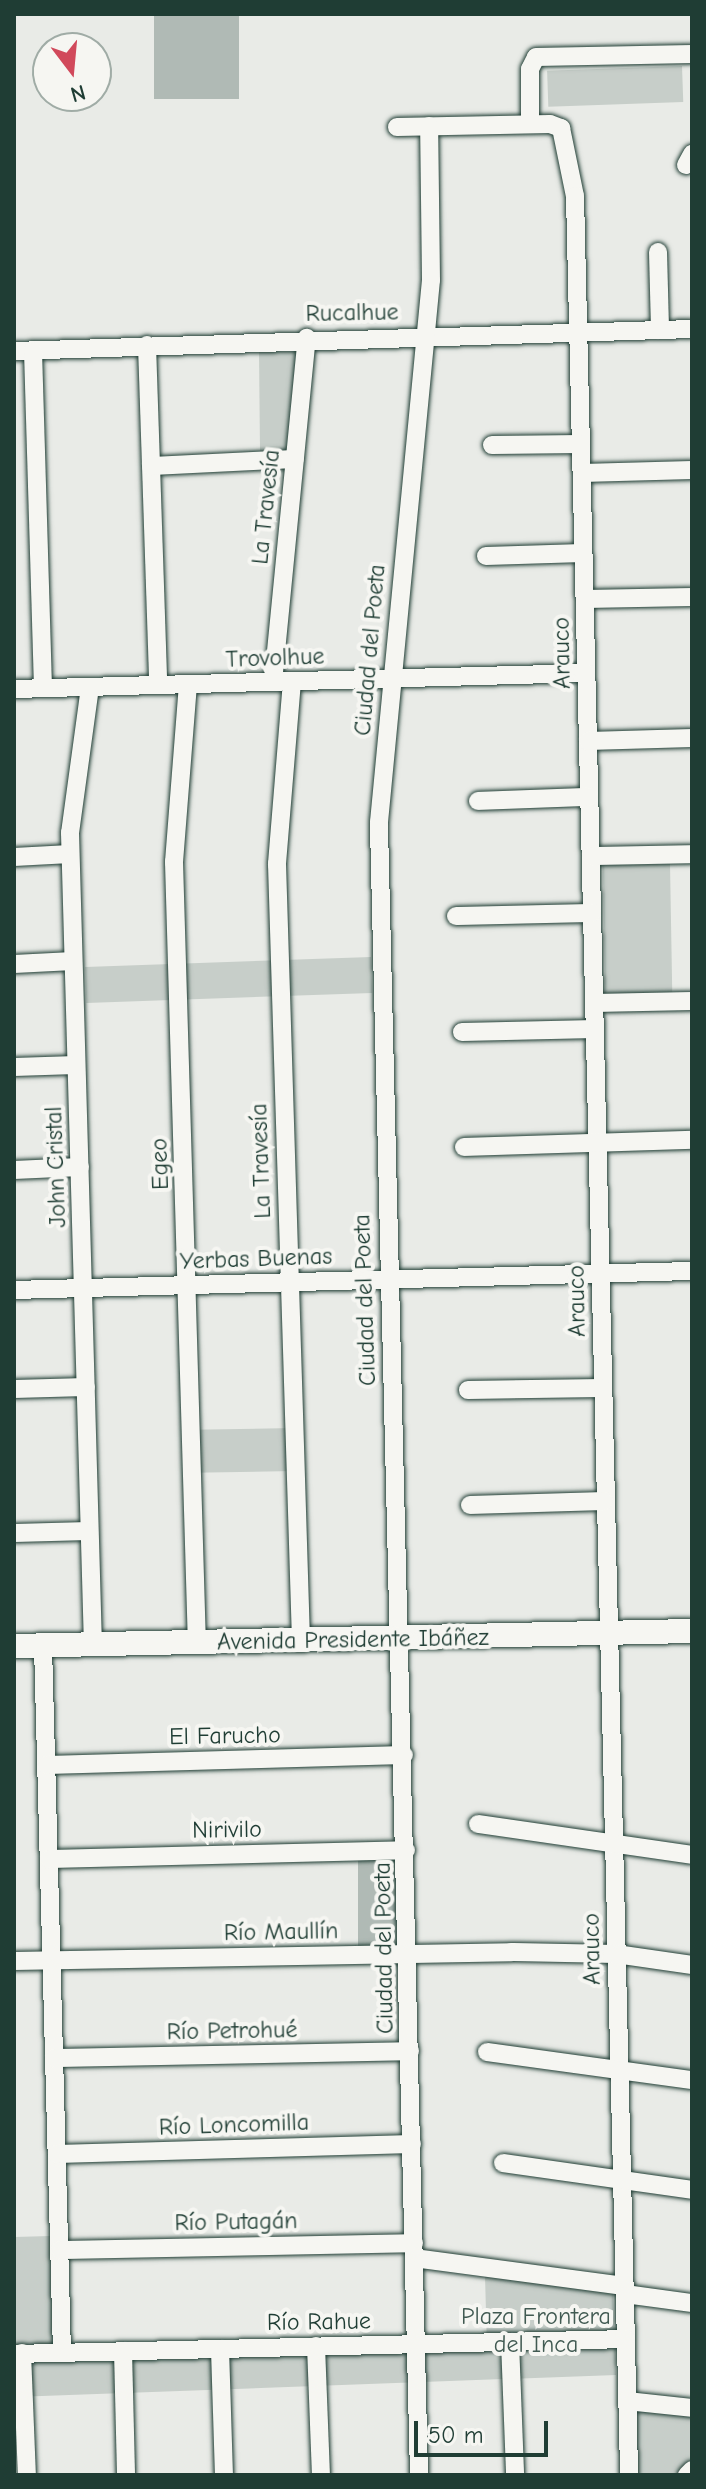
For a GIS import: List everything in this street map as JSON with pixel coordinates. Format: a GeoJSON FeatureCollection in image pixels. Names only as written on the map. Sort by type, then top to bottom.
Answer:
{"type":"FeatureCollection","features":[{"type":"Feature","properties":{"kind":"street"},"geometry":{"type":"LineString","coordinates":[[397,127],[530,124],[530,69],[542,54],[692,54]]}},
{"type":"Feature","properties":{"kind":"street","name":"Arauco"},"geometry":{"type":"LineString","coordinates":[[530,124],[561,128],[575,196],[601,1274],[606,1633],[629,2475]]}},
{"type":"Feature","properties":{"kind":"street","name":"Ciudad del Poeta"},"geometry":{"type":"LineString","coordinates":[[419,2475],[404,1755],[388,1279],[379,822],[390,679],[432,264],[429,126]]}},
{"type":"Feature","properties":{"kind":"street"},"geometry":{"type":"LineString","coordinates":[[658,252],[660,330]]}},
{"type":"Feature","properties":{"kind":"street","name":"Rucalhue"},"geometry":{"type":"LineString","coordinates":[[14,351],[307,338],[692,329]]}},
{"type":"Feature","properties":{"kind":"street","name":"La Travesía"},"geometry":{"type":"LineString","coordinates":[[301,1641],[277,864],[295,459],[307,338]]}},
{"type":"Feature","properties":{"kind":"street"},"geometry":{"type":"LineString","coordinates":[[147,345],[158,685]]}},
{"type":"Feature","properties":{"kind":"street"},"geometry":{"type":"LineString","coordinates":[[33,351],[43,688]]}},
{"type":"Feature","properties":{"kind":"street"},"geometry":{"type":"LineString","coordinates":[[492,445],[581,444]]}},
{"type":"Feature","properties":{"kind":"street"},"geometry":{"type":"LineString","coordinates":[[151,466],[295,459]]}},
{"type":"Feature","properties":{"kind":"street"},"geometry":{"type":"LineString","coordinates":[[582,473],[692,470]]}},
{"type":"Feature","properties":{"kind":"street"},"geometry":{"type":"LineString","coordinates":[[486,556],[583,553]]}},
{"type":"Feature","properties":{"kind":"street"},"geometry":{"type":"LineString","coordinates":[[585,599],[692,597]]}},
{"type":"Feature","properties":{"kind":"street","name":"Trovolhue"},"geometry":{"type":"LineString","coordinates":[[14,689],[586,673]]}},
{"type":"Feature","properties":{"kind":"street","name":"Egeo"},"geometry":{"type":"LineString","coordinates":[[188,684],[174,862],[197,1644]]}},
{"type":"Feature","properties":{"kind":"street","name":"John Cristal"},"geometry":{"type":"LineString","coordinates":[[90,687],[70,854],[93,1646]]}},
{"type":"Feature","properties":{"kind":"street"},"geometry":{"type":"LineString","coordinates":[[588,741],[692,738]]}},
{"type":"Feature","properties":{"kind":"street"},"geometry":{"type":"LineString","coordinates":[[478,801],[589,797]]}},
{"type":"Feature","properties":{"kind":"street"},"geometry":{"type":"LineString","coordinates":[[14,857],[70,854]]}},
{"type":"Feature","properties":{"kind":"street"},"geometry":{"type":"LineString","coordinates":[[591,856],[692,854]]}},
{"type":"Feature","properties":{"kind":"street"},"geometry":{"type":"LineString","coordinates":[[456,916],[592,913]]}},
{"type":"Feature","properties":{"kind":"street"},"geometry":{"type":"LineString","coordinates":[[14,964],[73,961]]}},
{"type":"Feature","properties":{"kind":"street"},"geometry":{"type":"LineString","coordinates":[[594,1003],[692,1001]]}},
{"type":"Feature","properties":{"kind":"street"},"geometry":{"type":"LineString","coordinates":[[462,1032],[595,1029]]}},
{"type":"Feature","properties":{"kind":"street"},"geometry":{"type":"LineString","coordinates":[[14,1067],[76,1065]]}},
{"type":"Feature","properties":{"kind":"street"},"geometry":{"type":"LineString","coordinates":[[464,1147],[692,1140]]}},
{"type":"Feature","properties":{"kind":"street"},"geometry":{"type":"LineString","coordinates":[[14,1170],[80,1167]]}},
{"type":"Feature","properties":{"kind":"street","name":"Yerbas Buenas"},"geometry":{"type":"LineString","coordinates":[[14,1290],[692,1271]]}},
{"type":"Feature","properties":{"kind":"street"},"geometry":{"type":"LineString","coordinates":[[14,1389],[86,1387]]}},
{"type":"Feature","properties":{"kind":"street"},"geometry":{"type":"LineString","coordinates":[[468,1390],[602,1388]]}},
{"type":"Feature","properties":{"kind":"street"},"geometry":{"type":"LineString","coordinates":[[470,1505],[604,1501]]}},
{"type":"Feature","properties":{"kind":"street"},"geometry":{"type":"LineString","coordinates":[[14,1533],[89,1531]]}},
{"type":"Feature","properties":{"kind":"street","name":"Avenida Presidente Ibáñez"},"geometry":{"type":"LineString","coordinates":[[14,1646],[692,1631]]}},
{"type":"Feature","properties":{"kind":"street"},"geometry":{"type":"LineString","coordinates":[[43,1646],[62,2352]]}},
{"type":"Feature","properties":{"kind":"street","name":"El Farucho"},"geometry":{"type":"LineString","coordinates":[[47,1765],[404,1755]]}},
{"type":"Feature","properties":{"kind":"street"},"geometry":{"type":"LineString","coordinates":[[478,1824],[692,1855]]}},
{"type":"Feature","properties":{"kind":"street","name":"Nirivilo"},"geometry":{"type":"LineString","coordinates":[[49,1859],[406,1850]]}},
{"type":"Feature","properties":{"kind":"street","name":"Río Maullín"},"geometry":{"type":"LineString","coordinates":[[14,1961],[408,1953],[616,1954],[692,1965]]}},
{"type":"Feature","properties":{"kind":"street","name":"Río Petrohué"},"geometry":{"type":"LineString","coordinates":[[54,2058],[410,2051]]}},
{"type":"Feature","properties":{"kind":"street"},"geometry":{"type":"LineString","coordinates":[[487,2052],[692,2080]]}},
{"type":"Feature","properties":{"kind":"street","name":"Río Loncomilla"},"geometry":{"type":"LineString","coordinates":[[57,2154],[412,2144]]}},
{"type":"Feature","properties":{"kind":"street"},"geometry":{"type":"LineString","coordinates":[[503,2163],[692,2190]]}},
{"type":"Feature","properties":{"kind":"street","name":"Río Putagán"},"geometry":{"type":"LineString","coordinates":[[60,2250],[414,2250],[692,2303]]}},
{"type":"Feature","properties":{"kind":"street","name":"Río Rahue"},"geometry":{"type":"LineString","coordinates":[[18,2354],[626,2339]]}},
{"type":"Feature","properties":{"kind":"street"},"geometry":{"type":"LineString","coordinates":[[510,2342],[515,2475]]}},
{"type":"Feature","properties":{"kind":"street"},"geometry":{"type":"LineString","coordinates":[[316,2346],[321,2475]]}},
{"type":"Feature","properties":{"kind":"street"},"geometry":{"type":"LineString","coordinates":[[220,2349],[224,2475]]}},
{"type":"Feature","properties":{"kind":"street"},"geometry":{"type":"LineString","coordinates":[[123,2351],[126,2475]]}},
{"type":"Feature","properties":{"kind":"street"},"geometry":{"type":"LineString","coordinates":[[18,2354],[27,2475]]}},
{"type":"Feature","properties":{"kind":"street"},"geometry":{"type":"LineString","coordinates":[[627,2401],[692,2408]]}},
{"type":"Feature","properties":{"kind":"street"},"geometry":{"type":"LineString","coordinates":[[687,2475],[692,2470]]}},
{"type":"Feature","properties":{"kind":"green space"},"geometry":{"type":"Polygon","coordinates":[[[682,66],[683,102],[548,107],[547,71],[682,66]]]}},
{"type":"Feature","properties":{"kind":"green space"},"geometry":{"type":"Polygon","coordinates":[[[259,352],[299,352],[288,451],[260,451],[259,352]]]}},
{"type":"Feature","properties":{"kind":"green space"},"geometry":{"type":"Polygon","coordinates":[[[670,864],[672,993],[605,994],[603,865],[670,864]]]}},
{"type":"Feature","properties":{"kind":"green space"},"geometry":{"type":"Polygon","coordinates":[[[371,957],[372,993],[86,1003],[85,967],[371,957]]]}},
{"type":"Feature","properties":{"kind":"green space"},"geometry":{"type":"Polygon","coordinates":[[[294,1428],[295,1471],[193,1473],[192,1430],[294,1428]]]}},
{"type":"Feature","properties":{"kind":"green space","name":"Plaza Frontera del Inca"},"geometry":{"type":"Polygon","coordinates":[[[50,2236],[54,2357],[487,2348],[485,2276],[613,2291],[616,2375],[14,2397],[14,2237],[50,2236]]]}},
{"type":"Feature","properties":{"kind":"green space"},"geometry":{"type":"Polygon","coordinates":[[[635,2408],[692,2414],[692,2463],[680,2475],[637,2475],[635,2408]]]}},
{"type":"Feature","properties":{"kind":"building"},"geometry":{"type":"Polygon","coordinates":[[[154,14],[239,14],[239,99],[154,99],[154,14]]]}},
{"type":"Feature","properties":{"kind":"building"},"geometry":{"type":"Polygon","coordinates":[[[358,1855],[402,1855],[402,1947],[358,1947],[358,1855]]]}}]}
